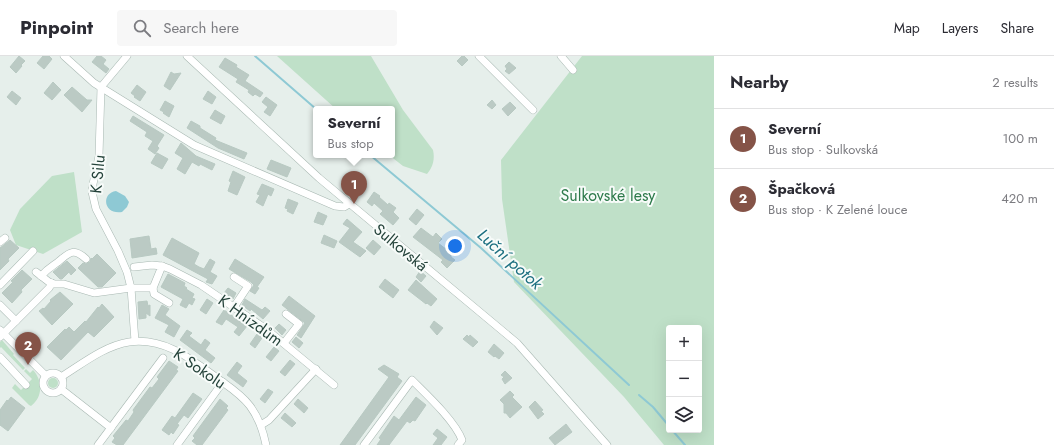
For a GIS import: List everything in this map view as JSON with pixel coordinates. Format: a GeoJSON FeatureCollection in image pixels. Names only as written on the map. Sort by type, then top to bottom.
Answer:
{"type":"FeatureCollection","features":[{"type":"Feature","properties":{"kind":"street"},"geometry":{"type":"LineString","coordinates":[[64,56],[101,87],[194,145],[335,206],[344,207],[349,204]]}},
{"type":"Feature","properties":{"kind":"street"},"geometry":{"type":"LineString","coordinates":[[101,87],[127,56]]}},
{"type":"Feature","properties":{"kind":"street","name":"Sulkovská"},"geometry":{"type":"LineString","coordinates":[[187,56],[319,178],[517,343],[605,444]]}},
{"type":"Feature","properties":{"kind":"street"},"geometry":{"type":"LineString","coordinates":[[479,56],[533,110]]}},
{"type":"Feature","properties":{"kind":"street"},"geometry":{"type":"LineString","coordinates":[[561,56],[573,70]]}},
{"type":"Feature","properties":{"kind":"street","name":"K Silu"},"geometry":{"type":"LineString","coordinates":[[101,87],[99,156],[93,184],[93,199],[100,218],[128,272],[131,288],[135,342]]}},
{"type":"Feature","properties":{"kind":"street"},"geometry":{"type":"LineString","coordinates":[[0,285],[33,251]]}},
{"type":"Feature","properties":{"kind":"street"},"geometry":{"type":"LineString","coordinates":[[86,259],[79,253],[68,253],[59,261],[38,274],[52,283],[64,284],[94,293],[131,288],[153,288]]}},
{"type":"Feature","properties":{"kind":"street","name":"K Hnízdům"},"geometry":{"type":"LineString","coordinates":[[134,266],[162,266],[201,285],[266,329],[334,384]]}},
{"type":"Feature","properties":{"kind":"street"},"geometry":{"type":"LineString","coordinates":[[162,266],[153,288],[154,294],[169,303]]}},
{"type":"Feature","properties":{"kind":"street"},"geometry":{"type":"LineString","coordinates":[[234,277],[248,286],[234,307]]}},
{"type":"Feature","properties":{"kind":"street"},"geometry":{"type":"LineString","coordinates":[[46,375],[1,334],[49,288],[52,283]]}},
{"type":"Feature","properties":{"kind":"street"},"geometry":{"type":"LineString","coordinates":[[0,305],[16,321]]}},
{"type":"Feature","properties":{"kind":"street"},"geometry":{"type":"LineString","coordinates":[[284,343],[299,324],[286,314]]}},
{"type":"Feature","properties":{"kind":"street","name":"K Sokolu"},"geometry":{"type":"LineString","coordinates":[[61,377],[109,348],[118,345],[135,342],[150,342],[174,349],[184,354],[223,382],[249,404],[261,425],[266,445]]}},
{"type":"Feature","properties":{"kind":"street"},"geometry":{"type":"LineString","coordinates":[[0,357],[26,385]]}},
{"type":"Feature","properties":{"kind":"street"},"geometry":{"type":"LineString","coordinates":[[98,445],[163,358]]}},
{"type":"Feature","properties":{"kind":"street"},"geometry":{"type":"LineString","coordinates":[[261,425],[269,420],[316,369]]}},
{"type":"Feature","properties":{"kind":"street"},"geometry":{"type":"LineString","coordinates":[[53,372],[61,377],[63,384],[61,389],[57,392],[53,393],[46,390],[42,383],[46,375],[53,372]]}},
{"type":"Feature","properties":{"kind":"street"},"geometry":{"type":"LineString","coordinates":[[364,445],[412,380],[436,404],[460,433],[460,442]]}},
{"type":"Feature","properties":{"kind":"street"},"geometry":{"type":"LineString","coordinates":[[177,445],[223,382]]}},
{"type":"Feature","properties":{"kind":"street"},"geometry":{"type":"LineString","coordinates":[[61,389],[111,428]]}},
{"type":"Feature","properties":{"kind":"green space"},"geometry":{"type":"Polygon","coordinates":[[[277,56],[371,56],[403,110],[433,150],[434,157],[431,169],[427,174],[403,166],[393,158],[395,158],[395,106],[333,106],[277,56]]]}},
{"type":"Feature","properties":{"kind":"green space","name":"Sulkovské lesy"},"geometry":{"type":"Polygon","coordinates":[[[582,56],[714,56],[714,445],[664,445],[624,397],[514,282],[502,199],[501,160],[582,56]]]}},
{"type":"Feature","properties":{"kind":"green space"},"geometry":{"type":"Polygon","coordinates":[[[74,172],[82,232],[43,254],[16,245],[10,230],[20,209],[52,176],[74,172]]]}},
{"type":"Feature","properties":{"kind":"green space"},"geometry":{"type":"Polygon","coordinates":[[[2,340],[25,368],[23,370],[1,347],[0,348],[0,342],[2,340]]]}},
{"type":"Feature","properties":{"kind":"green space"},"geometry":{"type":"Polygon","coordinates":[[[26,369],[30,373],[33,370],[39,379],[40,384],[40,394],[31,406],[12,388],[15,384],[21,390],[32,379],[24,371],[26,369]]]}},
{"type":"Feature","properties":{"kind":"green space"},"geometry":{"type":"Polygon","coordinates":[[[53,378],[58,383],[53,388],[48,383],[53,378]]]}},
{"type":"Feature","properties":{"kind":"water"},"geometry":{"type":"Polygon","coordinates":[[[116,191],[125,196],[129,202],[127,207],[122,212],[111,210],[106,203],[108,196],[116,191]]]}},
{"type":"Feature","properties":{"kind":"building"},"geometry":{"type":"Polygon","coordinates":[[[19,56],[25,61],[16,73],[10,67],[19,56]]]}},
{"type":"Feature","properties":{"kind":"building"},"geometry":{"type":"Polygon","coordinates":[[[43,56],[49,56],[52,59],[44,69],[37,63],[43,56]]]}},
{"type":"Feature","properties":{"kind":"building"},"geometry":{"type":"Polygon","coordinates":[[[97,56],[101,56],[106,60],[103,64],[109,69],[106,73],[92,62],[97,56]]]}},
{"type":"Feature","properties":{"kind":"building"},"geometry":{"type":"Polygon","coordinates":[[[462,56],[468,60],[462,66],[457,61],[462,56]]]}},
{"type":"Feature","properties":{"kind":"building"},"geometry":{"type":"Polygon","coordinates":[[[225,58],[237,65],[236,67],[249,75],[245,81],[263,93],[260,97],[255,94],[253,96],[248,92],[249,90],[236,82],[238,79],[219,67],[225,58]]]}},
{"type":"Feature","properties":{"kind":"building"},"geometry":{"type":"Polygon","coordinates":[[[509,62],[516,68],[509,74],[505,71],[507,69],[505,66],[509,62]]]}},
{"type":"Feature","properties":{"kind":"building"},"geometry":{"type":"Polygon","coordinates":[[[171,72],[174,74],[181,73],[170,90],[164,86],[171,72]]]}},
{"type":"Feature","properties":{"kind":"building"},"geometry":{"type":"Polygon","coordinates":[[[53,82],[61,90],[52,100],[44,93],[53,82]]]}},
{"type":"Feature","properties":{"kind":"building"},"geometry":{"type":"Polygon","coordinates":[[[137,85],[146,92],[140,101],[131,93],[137,85]]]}},
{"type":"Feature","properties":{"kind":"building"},"geometry":{"type":"Polygon","coordinates":[[[72,87],[87,100],[92,100],[82,112],[64,95],[72,87]]]}},
{"type":"Feature","properties":{"kind":"building"},"geometry":{"type":"Polygon","coordinates":[[[12,91],[21,98],[16,105],[7,97],[12,91]]]}},
{"type":"Feature","properties":{"kind":"building"},"geometry":{"type":"Polygon","coordinates":[[[208,91],[216,97],[212,104],[203,99],[208,91]]]}},
{"type":"Feature","properties":{"kind":"building"},"geometry":{"type":"Polygon","coordinates":[[[266,97],[277,105],[270,116],[264,112],[268,107],[262,102],[266,97]]]}},
{"type":"Feature","properties":{"kind":"building"},"geometry":{"type":"Polygon","coordinates":[[[492,100],[496,105],[492,109],[487,105],[492,100]]]}},
{"type":"Feature","properties":{"kind":"building"},"geometry":{"type":"Polygon","coordinates":[[[165,101],[174,106],[169,117],[160,110],[165,101]]]}},
{"type":"Feature","properties":{"kind":"building"},"geometry":{"type":"Polygon","coordinates":[[[510,102],[516,108],[508,116],[502,109],[510,102]]]}},
{"type":"Feature","properties":{"kind":"building"},"geometry":{"type":"Polygon","coordinates":[[[215,110],[225,116],[221,124],[210,118],[215,110]]]}},
{"type":"Feature","properties":{"kind":"building"},"geometry":{"type":"Polygon","coordinates":[[[133,116],[164,135],[157,146],[159,148],[155,154],[148,149],[153,141],[145,136],[147,132],[130,121],[133,116]]]}},
{"type":"Feature","properties":{"kind":"building"},"geometry":{"type":"Polygon","coordinates":[[[191,121],[216,138],[215,140],[247,153],[244,159],[218,148],[187,128],[191,121]]]}},
{"type":"Feature","properties":{"kind":"building"},"geometry":{"type":"Polygon","coordinates":[[[181,143],[196,156],[215,164],[212,170],[192,162],[185,174],[177,169],[183,158],[175,153],[181,143]]]}},
{"type":"Feature","properties":{"kind":"building"},"geometry":{"type":"Polygon","coordinates":[[[157,153],[168,159],[162,169],[151,163],[157,153]]]}},
{"type":"Feature","properties":{"kind":"building"},"geometry":{"type":"Polygon","coordinates":[[[271,160],[291,168],[287,177],[267,169],[271,160]]]}},
{"type":"Feature","properties":{"kind":"building"},"geometry":{"type":"Polygon","coordinates":[[[233,171],[245,177],[237,195],[228,191],[231,182],[229,181],[233,171]]]}},
{"type":"Feature","properties":{"kind":"building"},"geometry":{"type":"Polygon","coordinates":[[[347,174],[356,181],[352,187],[343,180],[347,174]]]}},
{"type":"Feature","properties":{"kind":"building"},"geometry":{"type":"Polygon","coordinates":[[[262,184],[274,189],[271,196],[268,194],[263,206],[256,202],[260,195],[257,194],[262,184]]]}},
{"type":"Feature","properties":{"kind":"building"},"geometry":{"type":"Polygon","coordinates":[[[374,192],[388,205],[389,203],[396,208],[393,212],[399,218],[393,225],[380,214],[383,211],[374,203],[372,206],[367,202],[374,192]]]}},
{"type":"Feature","properties":{"kind":"building"},"geometry":{"type":"Polygon","coordinates":[[[288,199],[298,203],[293,214],[285,208],[288,199]]]}},
{"type":"Feature","properties":{"kind":"building"},"geometry":{"type":"Polygon","coordinates":[[[417,209],[424,215],[416,225],[409,219],[417,209]]]}},
{"type":"Feature","properties":{"kind":"building"},"geometry":{"type":"Polygon","coordinates":[[[318,212],[327,216],[323,225],[314,222],[318,212]]]}},
{"type":"Feature","properties":{"kind":"building"},"geometry":{"type":"Polygon","coordinates":[[[347,219],[362,232],[353,242],[366,251],[360,257],[339,242],[350,228],[343,224],[347,219]]]}},
{"type":"Feature","properties":{"kind":"building"},"geometry":{"type":"Polygon","coordinates":[[[421,228],[433,237],[436,233],[442,239],[438,243],[451,253],[451,257],[455,260],[447,268],[441,262],[443,260],[413,237],[421,228]]]}},
{"type":"Feature","properties":{"kind":"building"},"geometry":{"type":"Polygon","coordinates":[[[324,235],[337,241],[334,248],[321,243],[324,235]]]}},
{"type":"Feature","properties":{"kind":"building"},"geometry":{"type":"Polygon","coordinates":[[[149,236],[151,249],[156,248],[157,254],[132,258],[130,239],[149,236]]]}},
{"type":"Feature","properties":{"kind":"building"},"geometry":{"type":"Polygon","coordinates":[[[172,238],[199,253],[194,264],[199,267],[204,269],[210,259],[215,262],[210,272],[217,276],[212,284],[206,282],[208,279],[163,255],[172,238]]]}},
{"type":"Feature","properties":{"kind":"building"},"geometry":{"type":"Polygon","coordinates":[[[10,240],[19,248],[0,270],[0,248],[10,240]]]}},
{"type":"Feature","properties":{"kind":"building"},"geometry":{"type":"Polygon","coordinates":[[[373,240],[381,247],[374,255],[366,248],[373,240]]]}},
{"type":"Feature","properties":{"kind":"building"},"geometry":{"type":"Polygon","coordinates":[[[97,254],[116,273],[102,287],[98,287],[78,268],[83,263],[86,264],[90,262],[91,258],[92,259],[97,254]]]}},
{"type":"Feature","properties":{"kind":"building"},"geometry":{"type":"Polygon","coordinates":[[[235,259],[264,277],[257,287],[259,288],[255,294],[250,291],[254,285],[251,282],[229,269],[235,259]]]}},
{"type":"Feature","properties":{"kind":"building"},"geometry":{"type":"Polygon","coordinates":[[[67,261],[76,270],[71,275],[69,272],[62,279],[60,279],[53,272],[67,261]]]}},
{"type":"Feature","properties":{"kind":"building"},"geometry":{"type":"Polygon","coordinates":[[[22,270],[32,279],[21,290],[22,292],[12,303],[2,293],[22,270]]]}},
{"type":"Feature","properties":{"kind":"building"},"geometry":{"type":"Polygon","coordinates":[[[420,271],[426,276],[421,282],[416,277],[420,271]]]}},
{"type":"Feature","properties":{"kind":"building"},"geometry":{"type":"Polygon","coordinates":[[[168,274],[185,283],[184,286],[187,288],[186,289],[194,294],[192,298],[195,299],[192,305],[189,303],[186,308],[180,305],[183,299],[161,287],[168,274]]]}},
{"type":"Feature","properties":{"kind":"building"},"geometry":{"type":"Polygon","coordinates":[[[385,279],[399,290],[393,298],[379,287],[385,279]]]}},
{"type":"Feature","properties":{"kind":"building"},"geometry":{"type":"Polygon","coordinates":[[[416,280],[437,299],[431,306],[427,303],[426,304],[408,290],[416,280]]]}},
{"type":"Feature","properties":{"kind":"building"},"geometry":{"type":"Polygon","coordinates":[[[228,288],[236,293],[233,299],[224,293],[228,288]]]}},
{"type":"Feature","properties":{"kind":"building"},"geometry":{"type":"Polygon","coordinates":[[[60,292],[73,304],[52,325],[39,311],[43,308],[44,309],[51,301],[50,300],[60,292]]]}},
{"type":"Feature","properties":{"kind":"building"},"geometry":{"type":"Polygon","coordinates":[[[289,296],[315,316],[301,338],[297,335],[305,323],[282,305],[289,296]]]}},
{"type":"Feature","properties":{"kind":"building"},"geometry":{"type":"Polygon","coordinates":[[[207,299],[213,303],[206,314],[200,310],[207,299]]]}},
{"type":"Feature","properties":{"kind":"building"},"geometry":{"type":"Polygon","coordinates":[[[245,299],[262,310],[265,307],[270,311],[263,319],[251,309],[250,311],[242,305],[245,299]]]}},
{"type":"Feature","properties":{"kind":"building"},"geometry":{"type":"Polygon","coordinates":[[[147,301],[148,306],[150,305],[150,316],[146,313],[146,318],[139,319],[138,302],[147,301]]]}},
{"type":"Feature","properties":{"kind":"building"},"geometry":{"type":"Polygon","coordinates":[[[102,304],[114,317],[94,337],[88,332],[61,360],[47,347],[65,329],[66,330],[69,327],[74,332],[85,321],[86,322],[102,304]]]}},
{"type":"Feature","properties":{"kind":"building"},"geometry":{"type":"Polygon","coordinates":[[[162,305],[169,309],[165,315],[180,326],[174,337],[165,332],[169,325],[155,318],[162,305]]]}},
{"type":"Feature","properties":{"kind":"building"},"geometry":{"type":"Polygon","coordinates":[[[224,310],[247,326],[239,336],[234,332],[238,327],[226,319],[222,325],[216,322],[224,310]]]}},
{"type":"Feature","properties":{"kind":"building"},"geometry":{"type":"Polygon","coordinates":[[[434,321],[443,328],[437,335],[430,327],[434,321]]]}},
{"type":"Feature","properties":{"kind":"building"},"geometry":{"type":"Polygon","coordinates":[[[279,324],[286,330],[282,335],[275,328],[279,324]]]}},
{"type":"Feature","properties":{"kind":"building"},"geometry":{"type":"Polygon","coordinates":[[[187,330],[192,333],[189,336],[201,345],[205,339],[210,343],[205,350],[215,358],[211,363],[180,340],[187,330]]]}},
{"type":"Feature","properties":{"kind":"building"},"geometry":{"type":"Polygon","coordinates":[[[257,334],[262,338],[255,348],[250,344],[257,334]]]}},
{"type":"Feature","properties":{"kind":"building"},"geometry":{"type":"Polygon","coordinates":[[[467,335],[469,337],[470,335],[478,342],[473,347],[463,339],[467,335]]]}},
{"type":"Feature","properties":{"kind":"building"},"geometry":{"type":"Polygon","coordinates":[[[296,337],[303,343],[299,348],[292,342],[296,337]]]}},
{"type":"Feature","properties":{"kind":"building"},"geometry":{"type":"Polygon","coordinates":[[[494,344],[504,353],[499,359],[488,352],[494,344]]]}},
{"type":"Feature","properties":{"kind":"building"},"geometry":{"type":"Polygon","coordinates":[[[274,347],[279,351],[271,361],[266,357],[274,347]]]}},
{"type":"Feature","properties":{"kind":"building"},"geometry":{"type":"Polygon","coordinates":[[[290,360],[295,364],[285,376],[280,372],[290,360]]]}},
{"type":"Feature","properties":{"kind":"building"},"geometry":{"type":"Polygon","coordinates":[[[169,361],[178,367],[176,370],[178,371],[123,445],[117,445],[112,442],[115,438],[113,436],[126,420],[128,421],[134,412],[133,410],[150,387],[152,388],[159,379],[157,377],[169,361]]]}},
{"type":"Feature","properties":{"kind":"building"},"geometry":{"type":"Polygon","coordinates":[[[237,362],[242,366],[237,373],[247,381],[243,387],[227,375],[237,362]]]}},
{"type":"Feature","properties":{"kind":"building"},"geometry":{"type":"Polygon","coordinates":[[[384,365],[399,374],[397,377],[402,381],[355,445],[340,445],[389,377],[378,369],[384,365]]]}},
{"type":"Feature","properties":{"kind":"building"},"geometry":{"type":"Polygon","coordinates":[[[505,371],[512,378],[505,384],[502,379],[504,377],[501,375],[505,371]]]}},
{"type":"Feature","properties":{"kind":"building"},"geometry":{"type":"Polygon","coordinates":[[[268,389],[273,392],[265,403],[260,399],[268,389]]]}},
{"type":"Feature","properties":{"kind":"building"},"geometry":{"type":"Polygon","coordinates":[[[510,391],[514,395],[512,397],[522,407],[510,418],[506,413],[504,413],[504,404],[500,400],[510,391]]]}},
{"type":"Feature","properties":{"kind":"building"},"geometry":{"type":"Polygon","coordinates":[[[193,393],[202,399],[188,418],[184,415],[177,424],[179,425],[173,434],[171,432],[169,435],[162,430],[172,416],[175,418],[193,393]]]}},
{"type":"Feature","properties":{"kind":"building"},"geometry":{"type":"Polygon","coordinates":[[[11,397],[25,408],[8,431],[0,425],[0,410],[11,397]]]}},
{"type":"Feature","properties":{"kind":"building"},"geometry":{"type":"Polygon","coordinates":[[[416,397],[426,405],[415,421],[413,420],[410,423],[407,421],[389,445],[377,445],[381,439],[379,438],[394,416],[399,420],[416,397]]]}},
{"type":"Feature","properties":{"kind":"building"},"geometry":{"type":"Polygon","coordinates":[[[220,399],[228,406],[226,408],[228,410],[202,445],[197,445],[192,441],[195,438],[193,436],[220,399]]]}},
{"type":"Feature","properties":{"kind":"building"},"geometry":{"type":"Polygon","coordinates":[[[298,399],[308,408],[304,413],[294,404],[298,399]]]}},
{"type":"Feature","properties":{"kind":"building"},"geometry":{"type":"Polygon","coordinates":[[[535,401],[543,410],[541,411],[544,414],[538,419],[529,407],[535,401]]]}},
{"type":"Feature","properties":{"kind":"building"},"geometry":{"type":"Polygon","coordinates":[[[285,413],[296,423],[292,427],[281,418],[285,413]]]}},
{"type":"Feature","properties":{"kind":"building"},"geometry":{"type":"Polygon","coordinates":[[[566,424],[572,432],[555,445],[549,438],[566,424]]]}},
{"type":"Feature","properties":{"kind":"building"},"geometry":{"type":"Polygon","coordinates":[[[437,429],[447,437],[441,445],[433,445],[438,438],[433,434],[437,429]]]}},
{"type":"Feature","properties":{"kind":"waterway","name":"Luční potok"},"geometry":{"type":"LineString","coordinates":[[255,56],[313,106]]}},
{"type":"Feature","properties":{"kind":"waterway","name":"Luční potok"},"geometry":{"type":"LineString","coordinates":[[374,158],[481,248],[629,385]]}},
{"type":"Feature","properties":{"kind":"waterway","name":"Luční potok"},"geometry":{"type":"LineString","coordinates":[[639,395],[653,407],[666,422]]}},
{"type":"Feature","properties":{"kind":"waterway","name":"Luční potok"},"geometry":{"type":"LineString","coordinates":[[675,433],[685,445]]}},
{"type":"Feature","properties":{"kind":"place","name":"Severní"},"geometry":{"type":"Point","coordinates":[354,204]}},
{"type":"Feature","properties":{"kind":"place","name":"Špačková"},"geometry":{"type":"Point","coordinates":[28,365]}}]}
